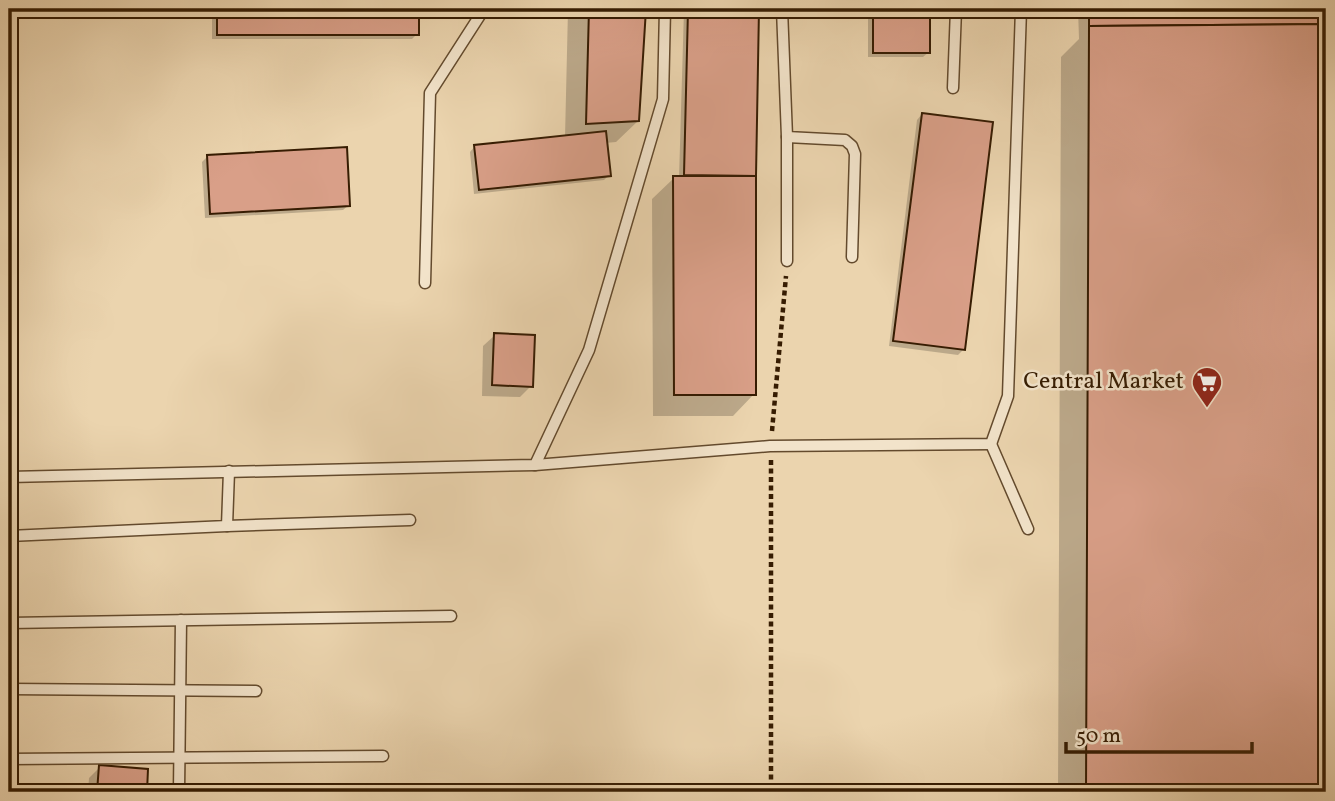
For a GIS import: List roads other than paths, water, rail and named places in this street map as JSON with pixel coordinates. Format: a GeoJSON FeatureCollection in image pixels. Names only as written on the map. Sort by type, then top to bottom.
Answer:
{"type":"FeatureCollection","features":[{"type":"Feature","properties":{"kind":"lane"},"geometry":{"type":"LineString","coordinates":[[425,283],[430,93],[484,9]]}},
{"type":"Feature","properties":{"kind":"lane"},"geometry":{"type":"LineString","coordinates":[[535,465],[589,349],[663,99],[665,9]]}},
{"type":"Feature","properties":{"kind":"lane"},"geometry":{"type":"LineString","coordinates":[[782,9],[787,261]]}},
{"type":"Feature","properties":{"kind":"lane"},"geometry":{"type":"LineString","coordinates":[[953,88],[956,9]]}},
{"type":"Feature","properties":{"kind":"lane"},"geometry":{"type":"LineString","coordinates":[[1021,9],[1008,396],[991,444],[1028,529]]}},
{"type":"Feature","properties":{"kind":"lane"},"geometry":{"type":"LineString","coordinates":[[786,137],[845,140],[852,146],[855,154],[852,257]]}},
{"type":"Feature","properties":{"kind":"lane"},"geometry":{"type":"LineString","coordinates":[[9,477],[535,465],[770,446],[991,444]]}},
{"type":"Feature","properties":{"kind":"lane"},"geometry":{"type":"LineString","coordinates":[[228,526],[229,471]]}},
{"type":"Feature","properties":{"kind":"lane"},"geometry":{"type":"LineString","coordinates":[[9,536],[410,520]]}},
{"type":"Feature","properties":{"kind":"lane"},"geometry":{"type":"LineString","coordinates":[[9,623],[452,615]]}},
{"type":"Feature","properties":{"kind":"lane"},"geometry":{"type":"LineString","coordinates":[[179,792],[181,620]]}},
{"type":"Feature","properties":{"kind":"lane"},"geometry":{"type":"LineString","coordinates":[[9,689],[257,691]]}},
{"type":"Feature","properties":{"kind":"lane"},"geometry":{"type":"LineString","coordinates":[[9,759],[383,756]]}},
{"type":"Feature","properties":{"kind":"place","name":"Central Market"},"geometry":{"type":"Point","coordinates":[1207,409]}}]}
